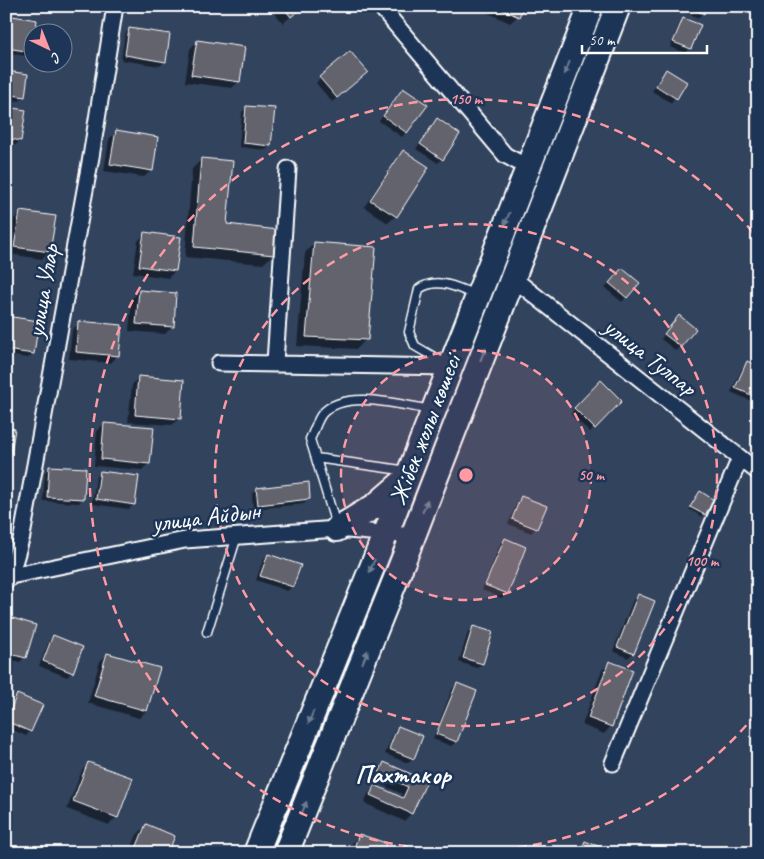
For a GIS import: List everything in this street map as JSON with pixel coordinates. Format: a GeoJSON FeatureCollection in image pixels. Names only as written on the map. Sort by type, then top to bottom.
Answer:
{"type":"FeatureCollection","features":[{"type":"Feature","properties":{"kind":"main road","name":"Жібек жолы көшесі"},"geometry":{"type":"LineString","coordinates":[[256,853],[386,534],[591,6]]}},
{"type":"Feature","properties":{"kind":"main road","name":"Жібек жолы көшесі"},"geometry":{"type":"LineString","coordinates":[[286,853],[514,280],[618,6]]}},
{"type":"Feature","properties":{"kind":"main road"},"geometry":{"type":"LineString","coordinates":[[337,529],[376,506],[408,475]]}},
{"type":"Feature","properties":{"kind":"street","name":"улица Улар"},"geometry":{"type":"LineString","coordinates":[[7,578],[22,536],[91,157],[115,6]]}},
{"type":"Feature","properties":{"kind":"street"},"geometry":{"type":"LineString","coordinates":[[380,6],[505,155],[528,167]]}},
{"type":"Feature","properties":{"kind":"street"},"geometry":{"type":"LineString","coordinates":[[275,362],[288,169]]}},
{"type":"Feature","properties":{"kind":"street","name":"улица Тулпар"},"geometry":{"type":"LineString","coordinates":[[514,280],[758,472]]}},
{"type":"Feature","properties":{"kind":"street"},"geometry":{"type":"LineString","coordinates":[[219,362],[450,366]]}},
{"type":"Feature","properties":{"kind":"street"},"geometry":{"type":"LineString","coordinates":[[613,762],[740,458]]}},
{"type":"Feature","properties":{"kind":"street","name":"улица Айдын"},"geometry":{"type":"LineString","coordinates":[[7,578],[186,540],[337,529],[413,536]]}},
{"type":"Feature","properties":{"kind":"lane"},"geometry":{"type":"LineString","coordinates":[[450,366],[415,346],[409,332],[419,289],[428,283],[440,282],[478,295]]}},
{"type":"Feature","properties":{"kind":"lane"},"geometry":{"type":"LineString","coordinates":[[337,529],[310,439],[322,414],[337,404],[352,400],[370,400],[433,411]]}},
{"type":"Feature","properties":{"kind":"lane"},"geometry":{"type":"LineString","coordinates":[[316,458],[408,475]]}},
{"type":"Feature","properties":{"kind":"lane"},"geometry":{"type":"LineString","coordinates":[[207,632],[236,536]]}},
{"type":"Feature","properties":{"kind":"building"},"geometry":{"type":"Polygon","coordinates":[[[282,6],[304,6],[291,17],[282,6]]]}},
{"type":"Feature","properties":{"kind":"building"},"geometry":{"type":"Polygon","coordinates":[[[495,6],[524,6],[519,17],[495,6]]]}},
{"type":"Feature","properties":{"kind":"building"},"geometry":{"type":"Polygon","coordinates":[[[687,6],[707,6],[704,14],[687,6]]]}},
{"type":"Feature","properties":{"kind":"building"},"geometry":{"type":"Polygon","coordinates":[[[6,15],[37,20],[37,22],[22,22],[22,50],[6,48],[6,15]]]}},
{"type":"Feature","properties":{"kind":"building"},"geometry":{"type":"Polygon","coordinates":[[[683,18],[701,25],[691,49],[673,42],[683,18]]]}},
{"type":"Feature","properties":{"kind":"building"},"geometry":{"type":"Polygon","coordinates":[[[129,28],[170,34],[166,62],[125,55],[129,28]]]}},
{"type":"Feature","properties":{"kind":"building"},"geometry":{"type":"Polygon","coordinates":[[[197,40],[245,47],[240,82],[191,75],[197,40]]]}},
{"type":"Feature","properties":{"kind":"building"},"geometry":{"type":"Polygon","coordinates":[[[350,51],[368,72],[337,98],[319,77],[350,51]]]}},
{"type":"Feature","properties":{"kind":"building"},"geometry":{"type":"Polygon","coordinates":[[[666,69],[687,82],[677,99],[656,86],[666,69]]]}},
{"type":"Feature","properties":{"kind":"building"},"geometry":{"type":"Polygon","coordinates":[[[6,71],[28,74],[25,97],[6,94],[6,71]]]}},
{"type":"Feature","properties":{"kind":"building"},"geometry":{"type":"Polygon","coordinates":[[[403,88],[428,105],[407,133],[383,116],[403,88]]]}},
{"type":"Feature","properties":{"kind":"building"},"geometry":{"type":"Polygon","coordinates":[[[246,106],[275,108],[271,146],[243,143],[246,106]]]}},
{"type":"Feature","properties":{"kind":"building"},"geometry":{"type":"Polygon","coordinates":[[[6,107],[26,110],[21,141],[6,138],[6,107]]]}},
{"type":"Feature","properties":{"kind":"building"},"geometry":{"type":"Polygon","coordinates":[[[437,118],[460,134],[443,160],[420,144],[437,118]]]}},
{"type":"Feature","properties":{"kind":"building"},"geometry":{"type":"Polygon","coordinates":[[[116,130],[158,137],[153,171],[110,164],[116,130]]]}},
{"type":"Feature","properties":{"kind":"building"},"geometry":{"type":"Polygon","coordinates":[[[403,150],[429,167],[397,217],[370,200],[403,150]]]}},
{"type":"Feature","properties":{"kind":"building"},"geometry":{"type":"Polygon","coordinates":[[[201,158],[233,161],[227,224],[278,230],[274,255],[194,247],[201,158]]]}},
{"type":"Feature","properties":{"kind":"building"},"geometry":{"type":"Polygon","coordinates":[[[20,211],[56,216],[50,252],[14,247],[20,211]]]}},
{"type":"Feature","properties":{"kind":"building"},"geometry":{"type":"Polygon","coordinates":[[[144,232],[181,237],[176,271],[139,266],[144,232]]]}},
{"type":"Feature","properties":{"kind":"building"},"geometry":{"type":"Polygon","coordinates":[[[314,242],[376,247],[368,340],[306,337],[314,242]]]}},
{"type":"Feature","properties":{"kind":"building"},"geometry":{"type":"Polygon","coordinates":[[[622,268],[640,283],[627,298],[609,283],[622,268]]]}},
{"type":"Feature","properties":{"kind":"building"},"geometry":{"type":"Polygon","coordinates":[[[139,290],[176,293],[174,327],[136,324],[139,290]]]}},
{"type":"Feature","properties":{"kind":"building"},"geometry":{"type":"Polygon","coordinates":[[[679,315],[696,329],[681,347],[664,334],[679,315]]]}},
{"type":"Feature","properties":{"kind":"building"},"geometry":{"type":"Polygon","coordinates":[[[6,316],[39,321],[34,354],[6,350],[6,316]]]}},
{"type":"Feature","properties":{"kind":"building"},"geometry":{"type":"Polygon","coordinates":[[[78,321],[122,325],[119,356],[76,352],[78,321]]]}},
{"type":"Feature","properties":{"kind":"building"},"geometry":{"type":"Polygon","coordinates":[[[747,361],[758,366],[758,394],[756,397],[735,388],[747,361]]]}},
{"type":"Feature","properties":{"kind":"building"},"geometry":{"type":"Polygon","coordinates":[[[138,376],[184,380],[181,419],[135,415],[138,376]]]}},
{"type":"Feature","properties":{"kind":"building"},"geometry":{"type":"Polygon","coordinates":[[[601,380],[622,401],[595,429],[574,408],[601,380]]]}},
{"type":"Feature","properties":{"kind":"building"},"geometry":{"type":"Polygon","coordinates":[[[104,423],[154,427],[150,464],[101,459],[104,423]]]}},
{"type":"Feature","properties":{"kind":"building"},"geometry":{"type":"Polygon","coordinates":[[[6,427],[15,429],[11,453],[6,452],[6,427]]]}},
{"type":"Feature","properties":{"kind":"building"},"geometry":{"type":"Polygon","coordinates":[[[49,466],[86,468],[84,499],[47,497],[49,466]]]}},
{"type":"Feature","properties":{"kind":"building"},"geometry":{"type":"Polygon","coordinates":[[[100,471],[139,476],[135,505],[96,499],[100,471]]]}},
{"type":"Feature","properties":{"kind":"building"},"geometry":{"type":"Polygon","coordinates":[[[309,482],[310,499],[258,505],[256,488],[309,482]]]}},
{"type":"Feature","properties":{"kind":"building"},"geometry":{"type":"Polygon","coordinates":[[[700,491],[714,500],[705,515],[690,507],[700,491]]]}},
{"type":"Feature","properties":{"kind":"building"},"geometry":{"type":"Polygon","coordinates":[[[521,496],[547,506],[537,529],[512,519],[521,496]]]}},
{"type":"Feature","properties":{"kind":"building"},"geometry":{"type":"Polygon","coordinates":[[[505,538],[526,547],[508,594],[485,585],[505,538]]]}},
{"type":"Feature","properties":{"kind":"building"},"geometry":{"type":"Polygon","coordinates":[[[268,554],[301,565],[293,587],[260,576],[268,554]]]}},
{"type":"Feature","properties":{"kind":"building"},"geometry":{"type":"Polygon","coordinates":[[[638,594],[655,601],[634,654],[617,647],[638,594]]]}},
{"type":"Feature","properties":{"kind":"building"},"geometry":{"type":"Polygon","coordinates":[[[6,616],[36,625],[26,658],[6,653],[6,616]]]}},
{"type":"Feature","properties":{"kind":"building"},"geometry":{"type":"Polygon","coordinates":[[[473,626],[493,632],[483,664],[463,658],[473,626]]]}},
{"type":"Feature","properties":{"kind":"building"},"geometry":{"type":"Polygon","coordinates":[[[53,635],[83,647],[73,673],[43,661],[53,635]]]}},
{"type":"Feature","properties":{"kind":"building"},"geometry":{"type":"Polygon","coordinates":[[[107,653],[160,668],[147,711],[94,696],[107,653]]]}},
{"type":"Feature","properties":{"kind":"building"},"geometry":{"type":"Polygon","coordinates":[[[609,661],[633,670],[612,727],[588,718],[609,661]]]}},
{"type":"Feature","properties":{"kind":"building"},"geometry":{"type":"Polygon","coordinates":[[[457,683],[477,691],[457,742],[436,734],[457,683]]]}},
{"type":"Feature","properties":{"kind":"building"},"geometry":{"type":"Polygon","coordinates":[[[17,694],[43,705],[31,732],[6,721],[17,694]]]}},
{"type":"Feature","properties":{"kind":"building"},"geometry":{"type":"Polygon","coordinates":[[[398,726],[423,736],[414,759],[389,749],[398,726]]]}},
{"type":"Feature","properties":{"kind":"building"},"geometry":{"type":"Polygon","coordinates":[[[88,762],[133,778],[118,818],[73,801],[88,762]]]}},
{"type":"Feature","properties":{"kind":"building"},"geometry":{"type":"Polygon","coordinates":[[[384,762],[427,781],[412,814],[370,795],[375,785],[403,798],[408,787],[379,773],[384,762]]]}},
{"type":"Feature","properties":{"kind":"building"},"geometry":{"type":"Polygon","coordinates":[[[146,824],[175,836],[168,853],[134,853],[146,824]]]}},
{"type":"Feature","properties":{"kind":"building"},"geometry":{"type":"Polygon","coordinates":[[[359,834],[386,843],[383,853],[352,853],[359,834]]]}},
{"type":"Feature","properties":{"kind":"building"},"geometry":{"type":"Polygon","coordinates":[[[585,841],[615,853],[580,853],[585,841]]]}},
{"type":"Feature","properties":{"kind":"building"},"geometry":{"type":"Polygon","coordinates":[[[412,847],[428,853],[410,853],[412,847]]]}},
{"type":"Feature","properties":{"kind":"district","name":"Пахтакор"},"geometry":{"type":"Point","coordinates":[403,774]}}]}
